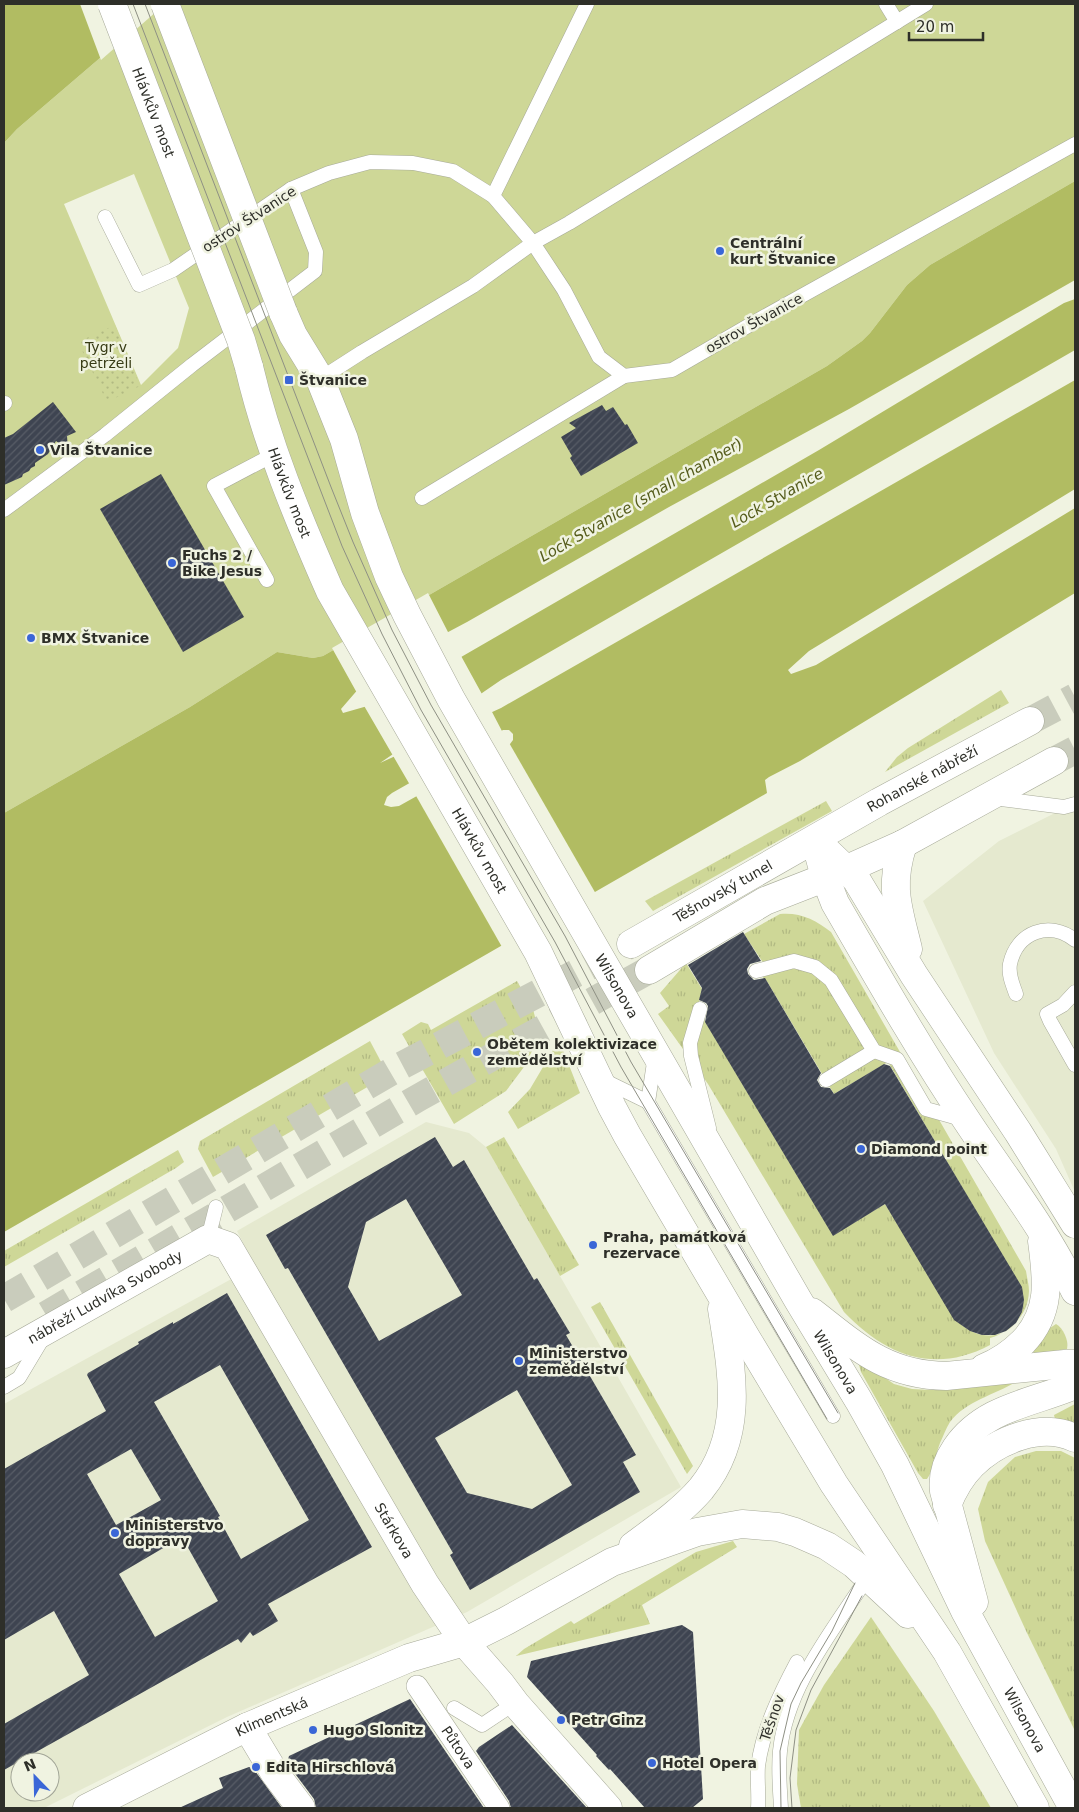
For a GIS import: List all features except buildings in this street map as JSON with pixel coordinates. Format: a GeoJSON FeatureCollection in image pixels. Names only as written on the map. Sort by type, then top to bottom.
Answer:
{"type":"FeatureCollection","features":[{"type":"Feature","properties":{"kind":"main road","name":"Hlávkův most"},"geometry":{"type":"LineString","coordinates":[[112,4],[237,330],[275,454],[307,538],[330,590],[538,952],[598,1078]]}},
{"type":"Feature","properties":{"kind":"main road"},"geometry":{"type":"LineString","coordinates":[[165,4],[294,335],[320,379]]}},
{"type":"Feature","properties":{"kind":"main road","name":"Wilsonova"},"geometry":{"type":"LineString","coordinates":[[320,379],[344,440],[365,513],[384,563],[407,615],[451,699],[895,1465],[951,1584],[1072,1808]]}},
{"type":"Feature","properties":{"kind":"main road","name":"Rohanské nábřeží"},"geometry":{"type":"LineString","coordinates":[[815,840],[879,802],[1030,721]]}},
{"type":"Feature","properties":{"kind":"main road"},"geometry":{"type":"LineString","coordinates":[[836,873],[903,844],[1054,761]]}},
{"type":"Feature","properties":{"kind":"main road"},"geometry":{"type":"LineString","coordinates":[[815,840],[836,873],[864,891],[914,975],[1018,1132],[1075,1224]]}},
{"type":"Feature","properties":{"kind":"main road","name":"Těšnovský tunel"},"geometry":{"type":"LineString","coordinates":[[631,944],[815,840]]}},
{"type":"Feature","properties":{"kind":"main road"},"geometry":{"type":"LineString","coordinates":[[903,844],[896,864],[895,892],[914,975]]}},
{"type":"Feature","properties":{"kind":"main road"},"geometry":{"type":"LineString","coordinates":[[836,873],[835,903],[928,1062],[1041,1228],[1075,1290]]}},
{"type":"Feature","properties":{"kind":"main road","name":"Těšnovský tunel"},"geometry":{"type":"LineString","coordinates":[[649,970],[765,900],[836,873]]}},
{"type":"Feature","properties":{"kind":"main road"},"geometry":{"type":"LineString","coordinates":[[598,1078],[628,1135],[834,1484],[947,1652],[1034,1808]]}},
{"type":"Feature","properties":{"kind":"main road"},"geometry":{"type":"LineString","coordinates":[[969,1373],[990,1366],[1005,1358],[1035,1328],[1044,1306],[1046,1289],[1041,1228]]}},
{"type":"Feature","properties":{"kind":"main road","name":"nábřeží Ludvíka Svobody"},"geometry":{"type":"LineString","coordinates":[[4,1354],[208,1240]]}},
{"type":"Feature","properties":{"kind":"main road","name":"Stárkova"},"geometry":{"type":"LineString","coordinates":[[208,1240],[228,1246],[425,1584],[464,1642],[608,1808]]}},
{"type":"Feature","properties":{"kind":"main road"},"geometry":{"type":"LineString","coordinates":[[612,1562],[682,1507],[707,1481],[722,1452],[731,1418],[732,1368],[720,1293]]}},
{"type":"Feature","properties":{"kind":"main road"},"geometry":{"type":"LineString","coordinates":[[798,1300],[841,1335],[878,1360],[891,1367],[928,1376],[1075,1364]]}},
{"type":"Feature","properties":{"kind":"main road"},"geometry":{"type":"LineString","coordinates":[[990,1659],[947,1505],[943,1483],[944,1472],[952,1454],[965,1436],[983,1421],[1006,1408],[1075,1385]]}},
{"type":"Feature","properties":{"kind":"main road"},"geometry":{"type":"LineString","coordinates":[[947,1505],[964,1474],[980,1457],[994,1448],[1024,1435],[1039,1433],[1066,1434],[1075,1438]]}},
{"type":"Feature","properties":{"kind":"main road"},"geometry":{"type":"LineString","coordinates":[[612,1562],[697,1532],[742,1524],[768,1525],[811,1538],[842,1556],[881,1588],[947,1652]]}},
{"type":"Feature","properties":{"kind":"main road","name":"Klimentská"},"geometry":{"type":"LineString","coordinates":[[87,1808],[247,1727],[409,1658],[464,1642],[612,1562]]}},
{"type":"Feature","properties":{"kind":"main road"},"geometry":{"type":"LineString","coordinates":[[247,1727],[274,1772],[301,1808]]}},
{"type":"Feature","properties":{"kind":"street","name":"Půtova"},"geometry":{"type":"LineString","coordinates":[[417,1686],[499,1808]]}},
{"type":"Feature","properties":{"kind":"lane"},"geometry":{"type":"LineString","coordinates":[[493,196],[587,4]]}},
{"type":"Feature","properties":{"kind":"lane"},"geometry":{"type":"LineString","coordinates":[[886,4],[897,22]]}},
{"type":"Feature","properties":{"kind":"lane"},"geometry":{"type":"LineString","coordinates":[[320,379],[473,286],[533,243],[569,223],[926,4]]}},
{"type":"Feature","properties":{"kind":"lane","name":"ostrov Štvanice"},"geometry":{"type":"LineString","coordinates":[[105,217],[139,285],[173,270],[290,189],[329,172],[370,162],[412,163],[452,171],[493,196],[533,243],[564,290],[599,357],[624,376],[672,370],[1075,144]]}},
{"type":"Feature","properties":{"kind":"lane"},"geometry":{"type":"LineString","coordinates":[[4,510],[105,435],[192,365],[315,271],[316,252],[290,189]]}},
{"type":"Feature","properties":{"kind":"lane"},"geometry":{"type":"LineString","coordinates":[[422,498],[624,376]]}},
{"type":"Feature","properties":{"kind":"lane"},"geometry":{"type":"LineString","coordinates":[[267,580],[214,486],[275,454]]}},
{"type":"Feature","properties":{"kind":"lane"},"geometry":{"type":"LineString","coordinates":[[987,798],[1064,807],[1075,804]]}},
{"type":"Feature","properties":{"kind":"lane"},"geometry":{"type":"LineString","coordinates":[[1016,994],[1010,979],[1009,966],[1016,947],[1027,936],[1041,930],[1055,930],[1067,934],[1075,940]]}},
{"type":"Feature","properties":{"kind":"lane"},"geometry":{"type":"LineString","coordinates":[[756,971],[794,961],[815,967],[831,980],[874,1052],[897,1059],[926,1109],[967,1121]]}},
{"type":"Feature","properties":{"kind":"lane"},"geometry":{"type":"LineString","coordinates":[[1075,992],[1062,1005],[1047,1014],[1075,1065]]}},
{"type":"Feature","properties":{"kind":"lane"},"geometry":{"type":"LineString","coordinates":[[700,1008],[690,1043],[690,1056],[717,1158]]}},
{"type":"Feature","properties":{"kind":"lane"},"geometry":{"type":"LineString","coordinates":[[648,1102],[656,1052]]}},
{"type":"Feature","properties":{"kind":"lane"},"geometry":{"type":"LineString","coordinates":[[826,1080],[874,1052]]}},
{"type":"Feature","properties":{"kind":"lane"},"geometry":{"type":"LineString","coordinates":[[598,1078],[648,1102],[833,1416]]}},
{"type":"Feature","properties":{"kind":"lane"},"geometry":{"type":"LineString","coordinates":[[208,1240],[216,1207]]}},
{"type":"Feature","properties":{"kind":"lane"},"geometry":{"type":"LineString","coordinates":[[4,1387],[19,1378],[48,1328]]}},
{"type":"Feature","properties":{"kind":"lane"},"geometry":{"type":"LineString","coordinates":[[780,1808],[780,1750],[792,1704],[801,1683],[859,1590]]}},
{"type":"Feature","properties":{"kind":"lane","name":"Těšnov"},"geometry":{"type":"LineString","coordinates":[[758,1808],[758,1767],[763,1741],[782,1690],[797,1662]]}},
{"type":"Feature","properties":{"kind":"lane"},"geometry":{"type":"LineString","coordinates":[[454,1708],[482,1725],[515,1703]]}},
{"type":"Feature","properties":{"kind":"shaded area"},"geometry":{"type":"Polygon","coordinates":[[[1075,803],[1075,1192],[1056,1149],[994,1053],[923,901],[999,841],[1075,803]]]}},
{"type":"Feature","properties":{"kind":"shaded area"},"geometry":{"type":"Polygon","coordinates":[[[426,1122],[469,1133],[486,1147],[681,1487],[467,1612],[227,1717],[60,1800],[60,1752],[10,1752],[10,1802],[56,1802],[44,1808],[4,1808],[4,1404],[255,1266],[237,1231],[426,1122]]]}},
{"type":"Feature","properties":{"kind":"green space"},"geometry":{"type":"Polygon","coordinates":[[[163,4],[1075,4],[1075,181],[930,265],[907,285],[862,341],[827,366],[323,656],[313,658],[277,652],[190,707],[4,813],[4,143],[17,129],[163,4]],[[134,174],[64,204],[141,385],[178,348],[189,308],[134,174]]]}},
{"type":"Feature","properties":{"kind":"green space","name":"Tygr v petrželi"},"geometry":{"type":"Polygon","coordinates":[[[115,325],[140,386],[107,402],[78,342],[115,325]]]}},
{"type":"Feature","properties":{"kind":"green space"},"geometry":{"type":"Polygon","coordinates":[[[1001,690],[1009,703],[885,772],[897,757],[908,748],[1001,690]]]}},
{"type":"Feature","properties":{"kind":"green space"},"geometry":{"type":"Polygon","coordinates":[[[826,801],[832,811],[653,911],[645,901],[826,801]]]}},
{"type":"Feature","properties":{"kind":"green space"},"geometry":{"type":"Polygon","coordinates":[[[780,914],[794,914],[807,918],[831,932],[1026,1271],[1029,1289],[1028,1300],[1022,1315],[1016,1322],[1021,1313],[1023,1301],[1021,1287],[888,1062],[834,1094],[768,983],[759,973],[764,964],[744,934],[780,914]]]}},
{"type":"Feature","properties":{"kind":"green space"},"geometry":{"type":"Polygon","coordinates":[[[686,963],[702,989],[699,1002],[705,1021],[833,1235],[885,1204],[961,1324],[973,1332],[985,1335],[996,1335],[1004,1332],[990,1338],[990,1345],[969,1354],[949,1359],[930,1359],[911,1356],[876,1340],[844,1312],[708,1084],[658,1014],[669,1006],[660,993],[686,963]]]}},
{"type":"Feature","properties":{"kind":"green space"},"geometry":{"type":"Polygon","coordinates":[[[517,981],[533,1009],[537,1025],[534,1047],[524,1067],[506,1091],[454,1124],[402,1034],[421,1022],[428,1024],[431,1030],[517,981]]]}},
{"type":"Feature","properties":{"kind":"green space"},"geometry":{"type":"Polygon","coordinates":[[[559,1040],[580,1093],[518,1129],[508,1112],[530,1089],[559,1040]]]}},
{"type":"Feature","properties":{"kind":"green space"},"geometry":{"type":"Polygon","coordinates":[[[370,1041],[388,1075],[213,1177],[198,1149],[200,1141],[370,1041]]]}},
{"type":"Feature","properties":{"kind":"green space"},"geometry":{"type":"Polygon","coordinates":[[[504,1137],[579,1265],[560,1276],[486,1147],[504,1137]]]}},
{"type":"Feature","properties":{"kind":"green space"},"geometry":{"type":"Polygon","coordinates":[[[178,1150],[184,1162],[176,1168],[4,1267],[4,1251],[178,1150]]]}},
{"type":"Feature","properties":{"kind":"green space"},"geometry":{"type":"Polygon","coordinates":[[[600,1302],[693,1466],[687,1474],[591,1307],[600,1302]]]}},
{"type":"Feature","properties":{"kind":"green space"},"geometry":{"type":"Polygon","coordinates":[[[1056,1324],[1065,1335],[1067,1349],[1034,1354],[1033,1350],[1050,1328],[1056,1324]]]}},
{"type":"Feature","properties":{"kind":"green space"},"geometry":{"type":"Polygon","coordinates":[[[863,1363],[894,1384],[912,1389],[931,1390],[1016,1382],[972,1404],[950,1422],[940,1443],[929,1476],[927,1479],[923,1479],[861,1372],[859,1365],[863,1363]]]}},
{"type":"Feature","properties":{"kind":"green space"},"geometry":{"type":"Polygon","coordinates":[[[1075,1404],[1075,1425],[1055,1419],[1054,1415],[1075,1404]]]}},
{"type":"Feature","properties":{"kind":"green space"},"geometry":{"type":"Polygon","coordinates":[[[1036,1451],[1061,1451],[1075,1458],[1075,1731],[985,1541],[978,1509],[988,1482],[1015,1457],[1036,1451]]]}},
{"type":"Feature","properties":{"kind":"green space"},"geometry":{"type":"Polygon","coordinates":[[[733,1541],[737,1547],[642,1605],[650,1624],[516,1656],[524,1649],[571,1621],[574,1624],[696,1552],[733,1541]]]}},
{"type":"Feature","properties":{"kind":"green space"},"geometry":{"type":"Polygon","coordinates":[[[871,1617],[934,1711],[991,1808],[801,1808],[797,1784],[799,1730],[824,1685],[871,1617]]]}},
{"type":"Feature","properties":{"kind":"water"},"geometry":{"type":"Polygon","coordinates":[[[4,4],[163,4],[17,129],[4,143],[4,4]]]}},
{"type":"Feature","properties":{"kind":"water"},"geometry":{"type":"Polygon","coordinates":[[[1075,181],[1075,280],[849,409],[669,507],[467,622],[373,672],[341,709],[343,713],[385,701],[819,450],[1064,303],[1075,299],[1075,350],[501,680],[380,763],[501,708],[1075,380],[1075,489],[809,651],[788,670],[791,674],[816,665],[1075,508],[1075,593],[800,761],[769,777],[765,780],[767,793],[4,1232],[4,813],[190,707],[277,652],[313,658],[323,656],[827,366],[862,341],[907,285],[930,265],[1075,181]],[[503,730],[392,793],[387,797],[384,805],[391,807],[399,806],[510,744],[513,740],[513,734],[509,730],[503,730]]]}},
{"type":"Feature","properties":{"kind":"pier"},"geometry":{"type":"Polygon","coordinates":[[[80,4],[165,4],[101,60],[80,4]]]}},
{"type":"Feature","properties":{"kind":"pier"},"geometry":{"type":"Polygon","coordinates":[[[428,593],[449,634],[374,674],[357,693],[332,648],[428,593]]]}},
{"type":"Feature","properties":{"kind":"pier"},"geometry":{"type":"Polygon","coordinates":[[[460,654],[483,696],[402,751],[491,710],[503,733],[410,785],[363,704],[384,698],[460,654]]]}},
{"type":"Feature","properties":{"kind":"pier"},"geometry":{"type":"Polygon","coordinates":[[[508,741],[596,894],[502,947],[415,794],[508,741]]]}},
{"type":"Feature","properties":{"kind":"tunnel"},"geometry":{"type":"LineString","coordinates":[[1030,721],[1075,697]]}},
{"type":"Feature","properties":{"kind":"tunnel"},"geometry":{"type":"LineString","coordinates":[[1054,761],[1075,750]]}},
{"type":"Feature","properties":{"kind":"tunnel"},"geometry":{"type":"LineString","coordinates":[[4,1299],[399,1067],[631,944]]}},
{"type":"Feature","properties":{"kind":"tunnel"},"geometry":{"type":"LineString","coordinates":[[46,1315],[418,1098],[649,970]]}},
{"type":"Feature","properties":{"kind":"tram line"},"geometry":{"type":"LineString","coordinates":[[133,4],[342,546],[382,634],[421,710],[555,942],[621,1067],[827,1419]]}},
{"type":"Feature","properties":{"kind":"tram line"},"geometry":{"type":"LineString","coordinates":[[145,4],[331,487],[392,630],[431,705],[565,936],[631,1062],[838,1413]]}},
{"type":"Feature","properties":{"kind":"tram line"},"geometry":{"type":"LineString","coordinates":[[781,1808],[780,1751],[791,1704],[801,1683],[832,1631],[855,1583]]}},
{"type":"Feature","properties":{"kind":"tram line"},"geometry":{"type":"LineString","coordinates":[[792,1808],[790,1778],[796,1730],[811,1690],[862,1596]]}},
{"type":"Feature","properties":{"kind":"place","name":"Centrální kurt Štvanice"},"geometry":{"type":"Point","coordinates":[720,251]}},
{"type":"Feature","properties":{"kind":"place","name":"Štvanice"},"geometry":{"type":"Point","coordinates":[289,380]}},
{"type":"Feature","properties":{"kind":"place","name":"Vila Štvanice"},"geometry":{"type":"Point","coordinates":[40,450]}},
{"type":"Feature","properties":{"kind":"place","name":"Fuchs 2 / Bike Jesus"},"geometry":{"type":"Point","coordinates":[172,563]}},
{"type":"Feature","properties":{"kind":"place","name":"BMX Štvanice"},"geometry":{"type":"Point","coordinates":[31,638]}},
{"type":"Feature","properties":{"kind":"place","name":"Obětem kolektivizace zemědělství"},"geometry":{"type":"Point","coordinates":[477,1052]}},
{"type":"Feature","properties":{"kind":"place","name":"Diamond point"},"geometry":{"type":"Point","coordinates":[861,1149]}},
{"type":"Feature","properties":{"kind":"place","name":"Praha, památková rezervace"},"geometry":{"type":"Point","coordinates":[593,1245]}},
{"type":"Feature","properties":{"kind":"place","name":"Ministerstvo zemědělství"},"geometry":{"type":"Point","coordinates":[519,1361]}},
{"type":"Feature","properties":{"kind":"place","name":"Ministerstvo dopravy"},"geometry":{"type":"Point","coordinates":[115,1533]}},
{"type":"Feature","properties":{"kind":"place","name":"Petr Ginz"},"geometry":{"type":"Point","coordinates":[561,1720]}},
{"type":"Feature","properties":{"kind":"place","name":"Hugo Slonitz"},"geometry":{"type":"Point","coordinates":[313,1730]}},
{"type":"Feature","properties":{"kind":"place","name":"Hotel Opera"},"geometry":{"type":"Point","coordinates":[652,1763]}},
{"type":"Feature","properties":{"kind":"place","name":"Edita Hirschlová"},"geometry":{"type":"Point","coordinates":[256,1767]}},
{"type":"Feature","properties":{"kind":"water label","name":"Lock Stvanice"},"geometry":{"type":"Point","coordinates":[777,498]}},
{"type":"Feature","properties":{"kind":"water label","name":"Lock Stvanice (small chamber)"},"geometry":{"type":"Point","coordinates":[641,500]}}]}
